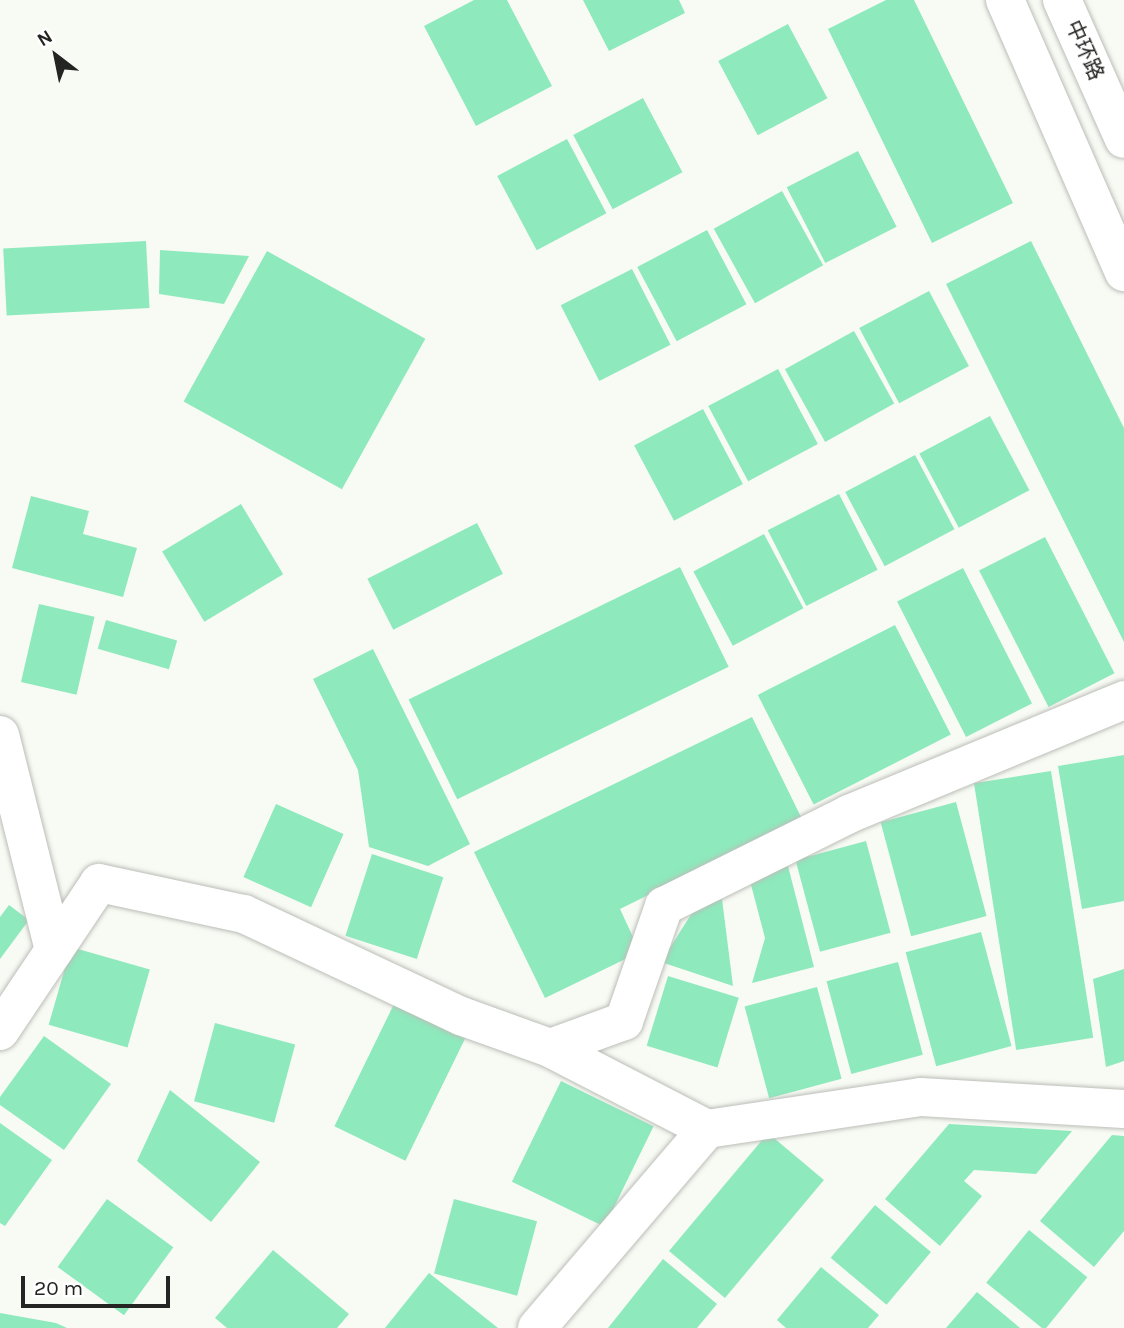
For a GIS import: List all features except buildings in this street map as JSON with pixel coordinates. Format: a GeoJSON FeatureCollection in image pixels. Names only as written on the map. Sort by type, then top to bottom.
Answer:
{"type":"FeatureCollection","features":[{"type":"Feature","properties":{"kind":"street"},"geometry":{"type":"LineString","coordinates":[[1005,0],[1124,272]]}},
{"type":"Feature","properties":{"kind":"street","name":"中环路"},"geometry":{"type":"LineString","coordinates":[[1062,0],[1124,139]]}},
{"type":"Feature","properties":{"kind":"street"},"geometry":{"type":"LineString","coordinates":[[550,1048],[624,1021],[664,906],[849,814],[1124,700]]}},
{"type":"Feature","properties":{"kind":"street"},"geometry":{"type":"LineString","coordinates":[[0,735],[54,950]]}},
{"type":"Feature","properties":{"kind":"street"},"geometry":{"type":"LineString","coordinates":[[0,1031],[99,883],[244,914],[461,1016],[550,1048],[707,1129],[920,1097],[1124,1109]]}},
{"type":"Feature","properties":{"kind":"street"},"geometry":{"type":"LineString","coordinates":[[537,1328],[707,1129]]}}]}
